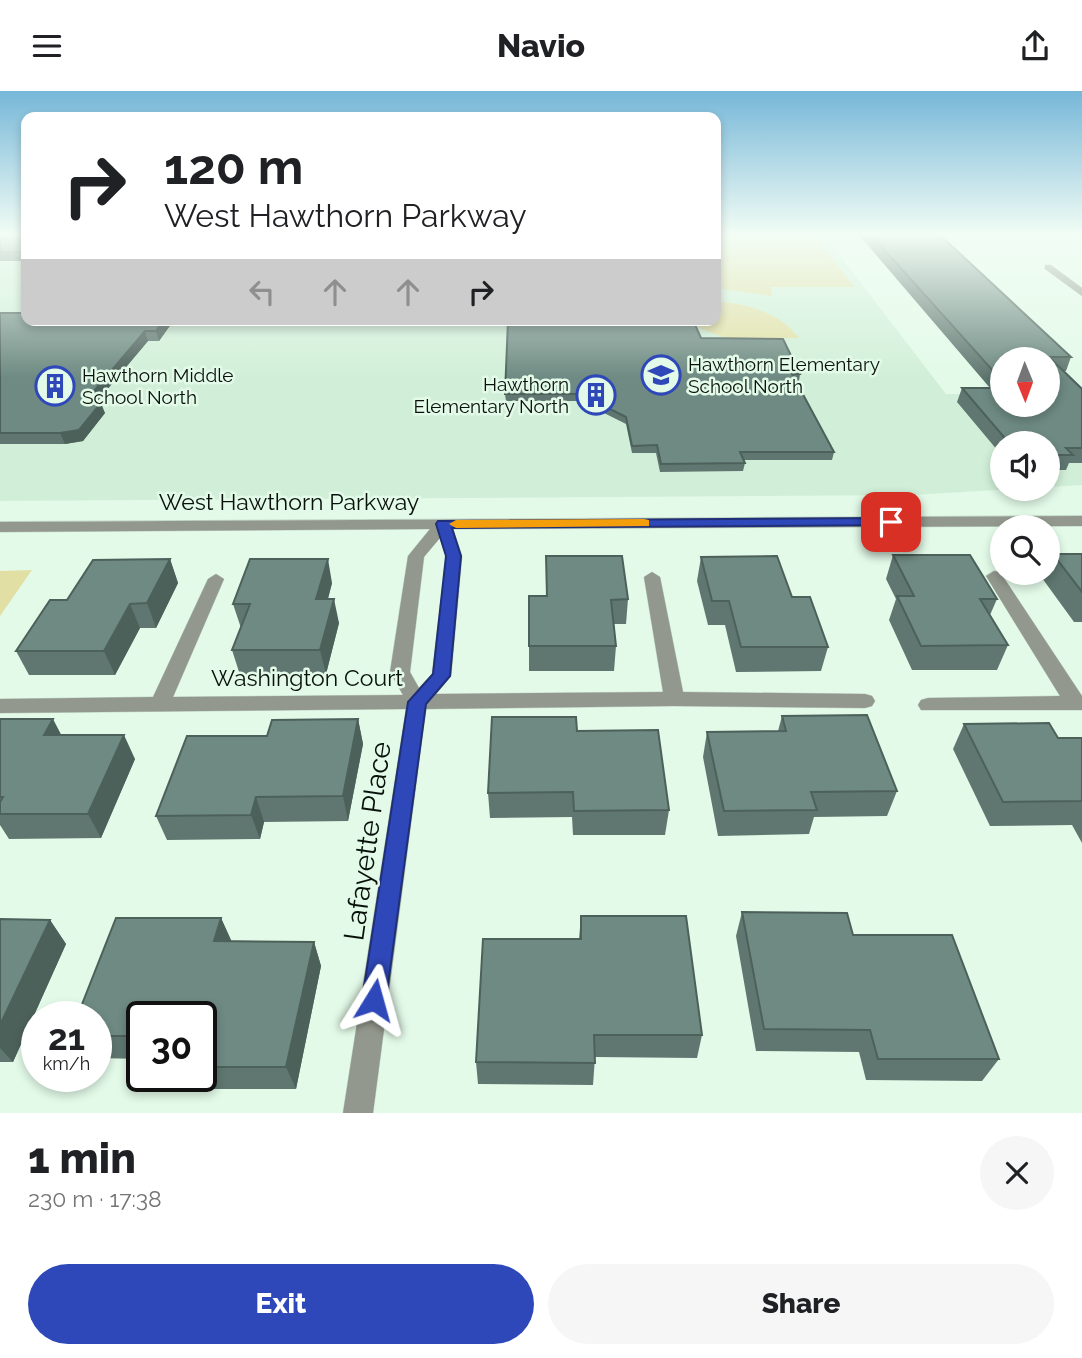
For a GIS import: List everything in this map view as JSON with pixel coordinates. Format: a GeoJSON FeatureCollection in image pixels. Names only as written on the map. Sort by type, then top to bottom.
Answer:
{"type":"FeatureCollection","features":[{"type":"Feature","properties":{"kind":"street","name":"West Hawthorn Parkway"},"geometry":{"type":"LineString","coordinates":[[0,527],[1082,521]]}},
{"type":"Feature","properties":{"kind":"street"},"geometry":{"type":"LineString","coordinates":[[443,524],[454,556],[441,676],[417,702],[400,673],[416,556],[443,524]]}},
{"type":"Feature","properties":{"kind":"street"},"geometry":{"type":"LineString","coordinates":[[652,577],[674,699]]}},
{"type":"Feature","properties":{"kind":"street"},"geometry":{"type":"LineString","coordinates":[[160,702],[216,579]]}},
{"type":"Feature","properties":{"kind":"street"},"geometry":{"type":"LineString","coordinates":[[1000,585],[1078,703]]}},
{"type":"Feature","properties":{"kind":"street","name":"Washington Court"},"geometry":{"type":"LineString","coordinates":[[0,706],[160,702],[674,699],[865,701]]}},
{"type":"Feature","properties":{"kind":"street","name":"Lafayette Place"},"geometry":{"type":"LineString","coordinates":[[358,1113],[417,702]]}},
{"type":"Feature","properties":{"kind":"street"},"geometry":{"type":"LineString","coordinates":[[928,705],[1078,703]]}},
{"type":"Feature","properties":{"kind":"shaded area"},"geometry":{"type":"Polygon","coordinates":[[[0,283],[21,283],[21,326],[721,326],[721,283],[861,283],[946,394],[990,394],[990,417],[1060,417],[1060,400],[1082,393],[1082,485],[1060,486],[1060,431],[990,431],[990,490],[912,495],[0,501],[0,283]]]}},
{"type":"Feature","properties":{"kind":"shaded area"},"geometry":{"type":"Polygon","coordinates":[[[721,283],[851,283],[854,287],[771,287],[772,296],[721,289],[721,283]]]}},
{"type":"Feature","properties":{"kind":"shaded area"},"geometry":{"type":"Polygon","coordinates":[[[721,302],[739,304],[773,316],[799,338],[728,339],[698,326],[721,326],[721,302]]]}},
{"type":"Feature","properties":{"kind":"shaded area"},"geometry":{"type":"Polygon","coordinates":[[[32,570],[0,616],[0,571],[32,570]]]}},
{"type":"Feature","properties":{"kind":"building"},"geometry":{"type":"Polygon","coordinates":[[[914,283],[991,283],[1071,357],[1060,357],[1060,347],[990,347],[990,368],[914,283]]]}},
{"type":"Feature","properties":{"kind":"building","name":"Hawthorn Middle School North"},"geometry":{"type":"Polygon","coordinates":[[[0,313],[21,313],[21,326],[160,326],[156,331],[145,331],[88,398],[86,403],[101,403],[79,430],[60,433],[0,433],[0,313]]]}},
{"type":"Feature","properties":{"kind":"building","name":"Hawthorn Elementary North"},"geometry":{"type":"Polygon","coordinates":[[[508,326],[696,326],[701,338],[783,339],[800,374],[792,374],[834,452],[740,452],[745,463],[661,464],[657,445],[632,446],[626,417],[580,394],[505,394],[508,326]]]}},
{"type":"Feature","properties":{"kind":"building"},"geometry":{"type":"Polygon","coordinates":[[[1060,368],[1082,389],[1082,448],[1066,448],[1073,455],[1060,455],[1060,431],[999,431],[962,388],[990,388],[990,417],[1060,417],[1060,368]]]}},
{"type":"Feature","properties":{"kind":"building"},"geometry":{"type":"Polygon","coordinates":[[[1060,554],[1082,554],[1082,592],[1060,563],[1060,554]]]}},
{"type":"Feature","properties":{"kind":"building"},"geometry":{"type":"Polygon","coordinates":[[[893,555],[970,555],[997,599],[980,599],[1008,645],[921,646],[897,596],[914,596],[893,555]]]}},
{"type":"Feature","properties":{"kind":"building"},"geometry":{"type":"Polygon","coordinates":[[[546,556],[622,556],[628,599],[611,600],[616,646],[529,646],[529,596],[547,596],[546,556]]]}},
{"type":"Feature","properties":{"kind":"building"},"geometry":{"type":"Polygon","coordinates":[[[777,556],[792,597],[810,597],[828,647],[741,647],[729,601],[712,601],[701,557],[777,556]]]}},
{"type":"Feature","properties":{"kind":"building"},"geometry":{"type":"Polygon","coordinates":[[[170,559],[147,603],[130,604],[104,651],[16,651],[50,600],[67,600],[93,560],[170,559]]]}},
{"type":"Feature","properties":{"kind":"building"},"geometry":{"type":"Polygon","coordinates":[[[250,559],[328,559],[316,599],[334,599],[320,650],[232,650],[250,604],[233,604],[250,559]]]}},
{"type":"Feature","properties":{"kind":"building"},"geometry":{"type":"Polygon","coordinates":[[[867,715],[897,791],[811,792],[817,810],[724,811],[707,732],[786,731],[782,716],[867,715]]]}},
{"type":"Feature","properties":{"kind":"building"},"geometry":{"type":"Polygon","coordinates":[[[492,717],[576,717],[577,731],[658,730],[669,810],[574,811],[573,792],[488,793],[492,717]]]}},
{"type":"Feature","properties":{"kind":"building"},"geometry":{"type":"Polygon","coordinates":[[[0,719],[53,719],[44,735],[124,735],[88,814],[0,814],[3,797],[0,797],[0,719]]]}},
{"type":"Feature","properties":{"kind":"building"},"geometry":{"type":"Polygon","coordinates":[[[358,719],[343,796],[256,797],[251,815],[156,816],[187,736],[267,736],[272,720],[358,719]]]}},
{"type":"Feature","properties":{"kind":"building"},"geometry":{"type":"Polygon","coordinates":[[[1049,723],[1058,738],[1082,738],[1082,801],[1003,802],[964,724],[1049,723]]]}},
{"type":"Feature","properties":{"kind":"building"},"geometry":{"type":"Polygon","coordinates":[[[742,912],[847,913],[853,935],[952,935],[999,1059],[878,1059],[870,1030],[764,1029],[742,912]]]}},
{"type":"Feature","properties":{"kind":"building"},"geometry":{"type":"Polygon","coordinates":[[[581,916],[686,916],[702,1035],[594,1035],[595,1063],[476,1062],[483,939],[581,939],[581,916]]]}},
{"type":"Feature","properties":{"kind":"building"},"geometry":{"type":"Polygon","coordinates":[[[116,918],[221,918],[214,941],[314,942],[286,1067],[217,1067],[217,1001],[126,1001],[126,1036],[112,1036],[112,1001],[83,1001],[116,918]]]}},
{"type":"Feature","properties":{"kind":"building"},"geometry":{"type":"Polygon","coordinates":[[[0,919],[50,920],[0,1025],[0,919]]]}},
{"type":"Feature","properties":{"kind":"slow traffic"},"geometry":{"type":"LineString","coordinates":[[456,524],[644,523]]}},
{"type":"Feature","properties":{"kind":"place","name":"Hawthorn Elementary School North"},"geometry":{"type":"Point","coordinates":[661,375]}},
{"type":"Feature","properties":{"kind":"place","name":"Hawthorn Middle School North"},"geometry":{"type":"Point","coordinates":[55,386]}},
{"type":"Feature","properties":{"kind":"place","name":"Hawthorn Elementary North"},"geometry":{"type":"Point","coordinates":[596,395]}},
{"type":"Feature","properties":{"kind":"route"},"geometry":{"type":"LineString","coordinates":[[374,1000],[417,702],[441,676],[454,556],[443,524],[891,522]]}}]}
